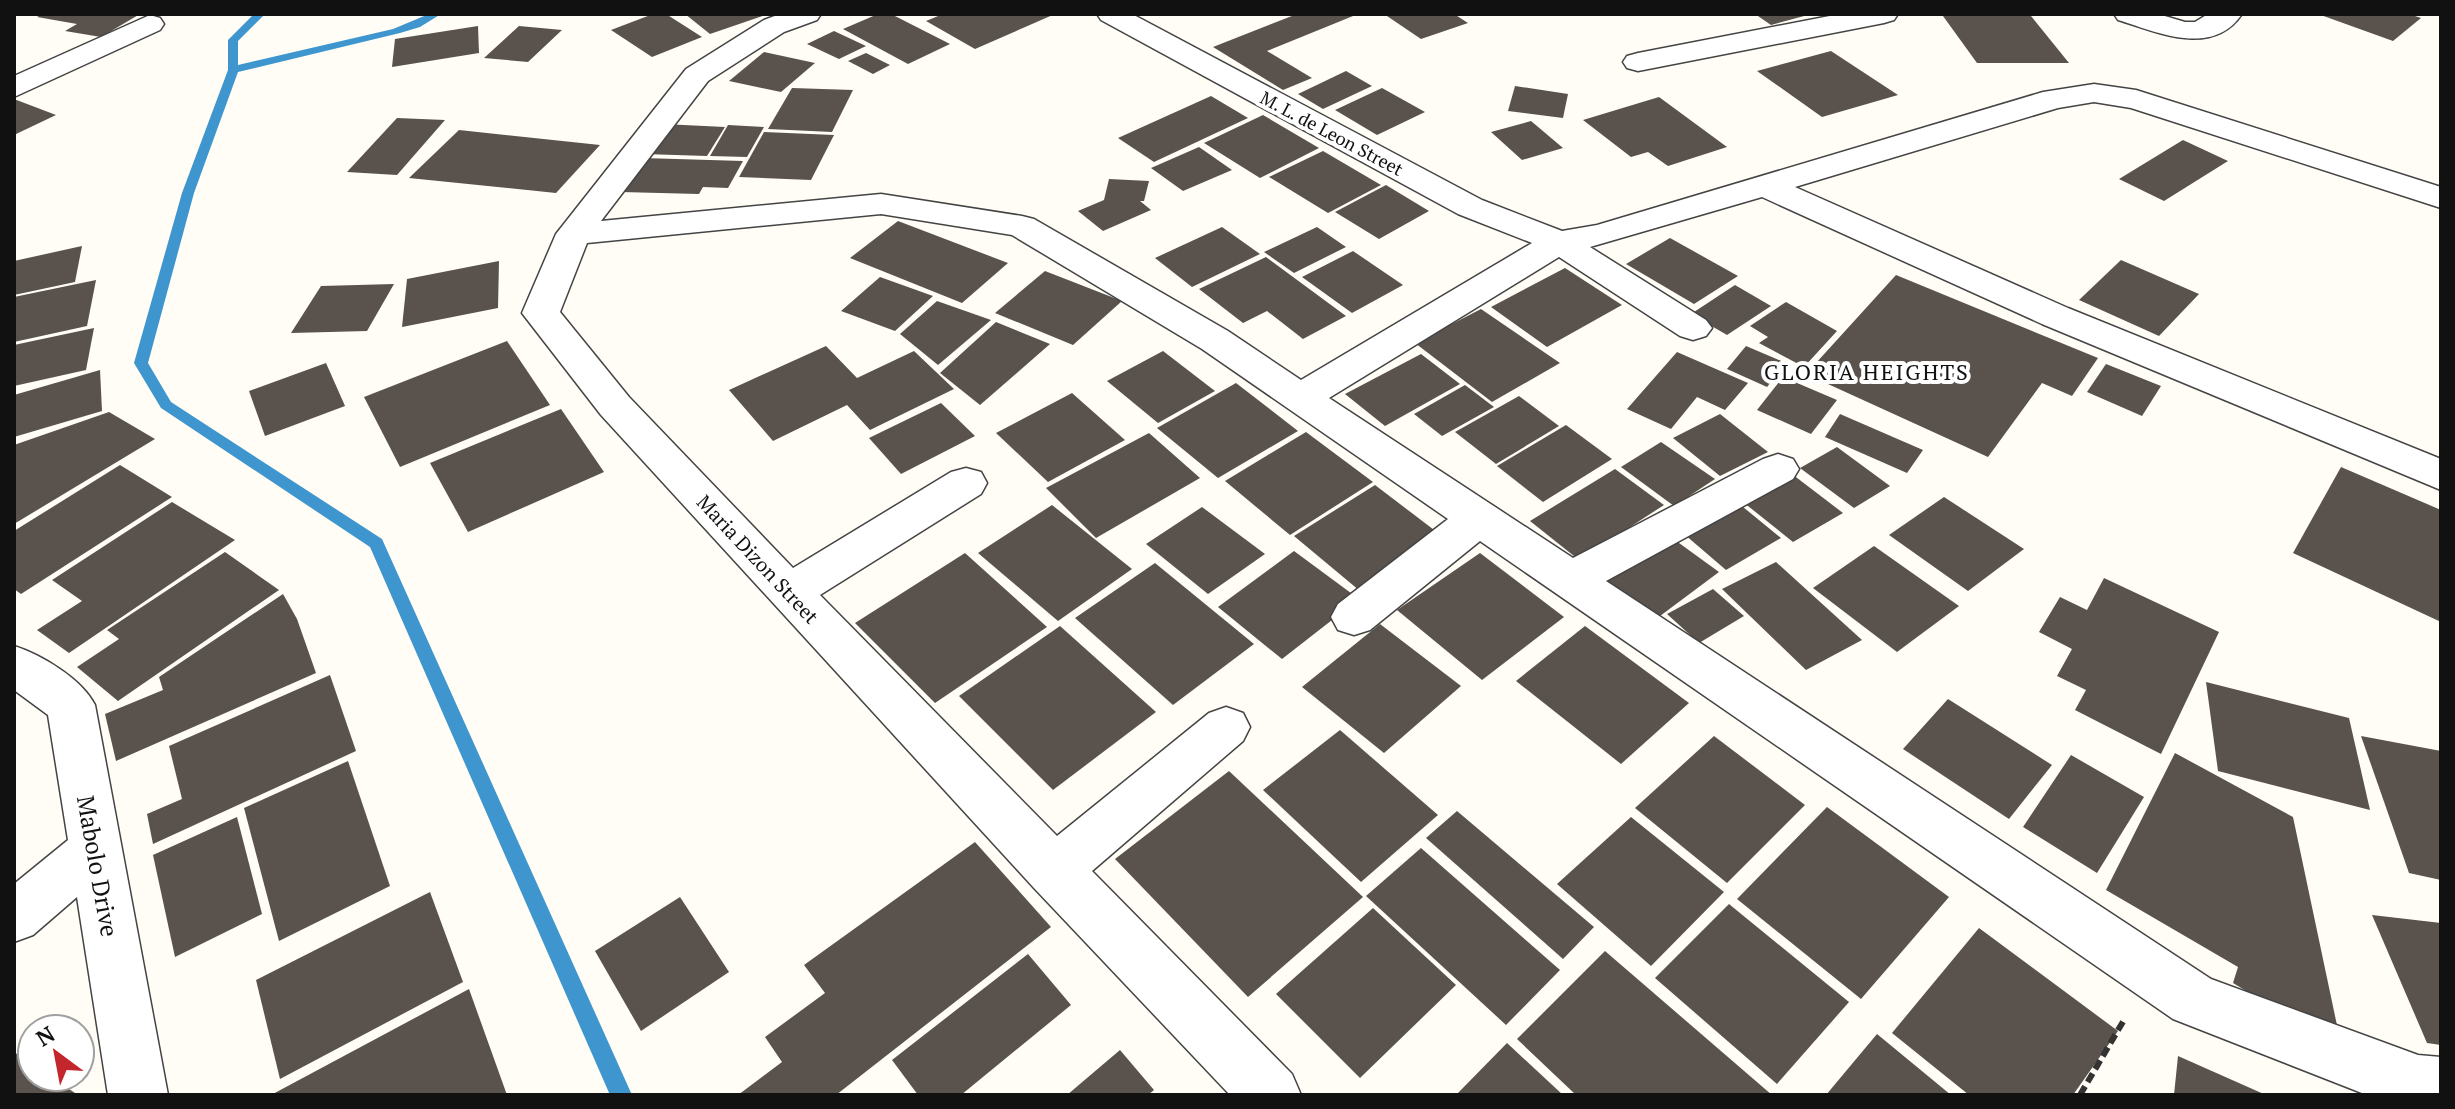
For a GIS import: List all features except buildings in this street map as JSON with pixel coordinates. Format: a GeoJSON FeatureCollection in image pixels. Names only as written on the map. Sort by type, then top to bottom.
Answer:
{"type":"FeatureCollection","features":[{"type":"Feature","properties":{"kind":"street","name":"Maria Dizon Street"},"geometry":{"type":"LineString","coordinates":[[807,14],[774,26],[697,75],[573,234],[541,313],[615,406],[1053,871],[1271,1095]]}},
{"type":"Feature","properties":{"kind":"street","name":"M. L. de Leon Street"},"geometry":{"type":"LineString","coordinates":[[1111,14],[1470,207],[1559,242],[1693,328]]}},
{"type":"Feature","properties":{"kind":"street"},"geometry":{"type":"LineString","coordinates":[[1638,62],[1884,14]]}},
{"type":"Feature","properties":{"kind":"street"},"geometry":{"type":"LineString","coordinates":[[2128,14],[2183,31],[2201,30],[2228,14]]}},
{"type":"Feature","properties":{"kind":"street"},"geometry":{"type":"LineString","coordinates":[[14,88],[150,24]]}},
{"type":"Feature","properties":{"kind":"street"},"geometry":{"type":"LineString","coordinates":[[1300,398],[1559,242],[1602,234],[2054,99],[2094,93],[2136,99],[2441,198]]}},
{"type":"Feature","properties":{"kind":"street"},"geometry":{"type":"LineString","coordinates":[[1765,186],[2055,316],[2441,475]]}},
{"type":"Feature","properties":{"kind":"street"},"geometry":{"type":"LineString","coordinates":[[573,234],[881,204],[1022,226],[1215,340],[2193,1000],[2418,1085],[2441,1087]]}},
{"type":"Feature","properties":{"kind":"street"},"geometry":{"type":"LineString","coordinates":[[1572,579],[1778,469]]}},
{"type":"Feature","properties":{"kind":"street"},"geometry":{"type":"LineString","coordinates":[[789,592],[966,483]]}},
{"type":"Feature","properties":{"kind":"street"},"geometry":{"type":"LineString","coordinates":[[1354,617],[1479,518]]}},
{"type":"Feature","properties":{"kind":"street","name":"Mabolo Drive"},"geometry":{"type":"LineString","coordinates":[[14,665],[71,705],[138,1095]]}},
{"type":"Feature","properties":{"kind":"street"},"geometry":{"type":"LineString","coordinates":[[1053,871],[1226,727]]}},
{"type":"Feature","properties":{"kind":"street"},"geometry":{"type":"LineString","coordinates":[[14,917],[94,850]]}},
{"type":"Feature","properties":{"kind":"path"},"geometry":{"type":"LineString","coordinates":[[2080,1095],[2152,971]]}},
{"type":"Feature","properties":{"kind":"waterway"},"geometry":{"type":"LineString","coordinates":[[233,70],[233,40],[260,14]]}},
{"type":"Feature","properties":{"kind":"waterway"},"geometry":{"type":"LineString","coordinates":[[233,70],[396,31],[436,14]]}},
{"type":"Feature","properties":{"kind":"waterway"},"geometry":{"type":"LineString","coordinates":[[233,70],[188,193],[141,363],[166,405],[376,543],[621,1095]]}},
{"type":"Feature","properties":{"kind":"district","name":"GLORIA HEIGHTS"},"geometry":{"type":"Point","coordinates":[1867,371]}}]}
